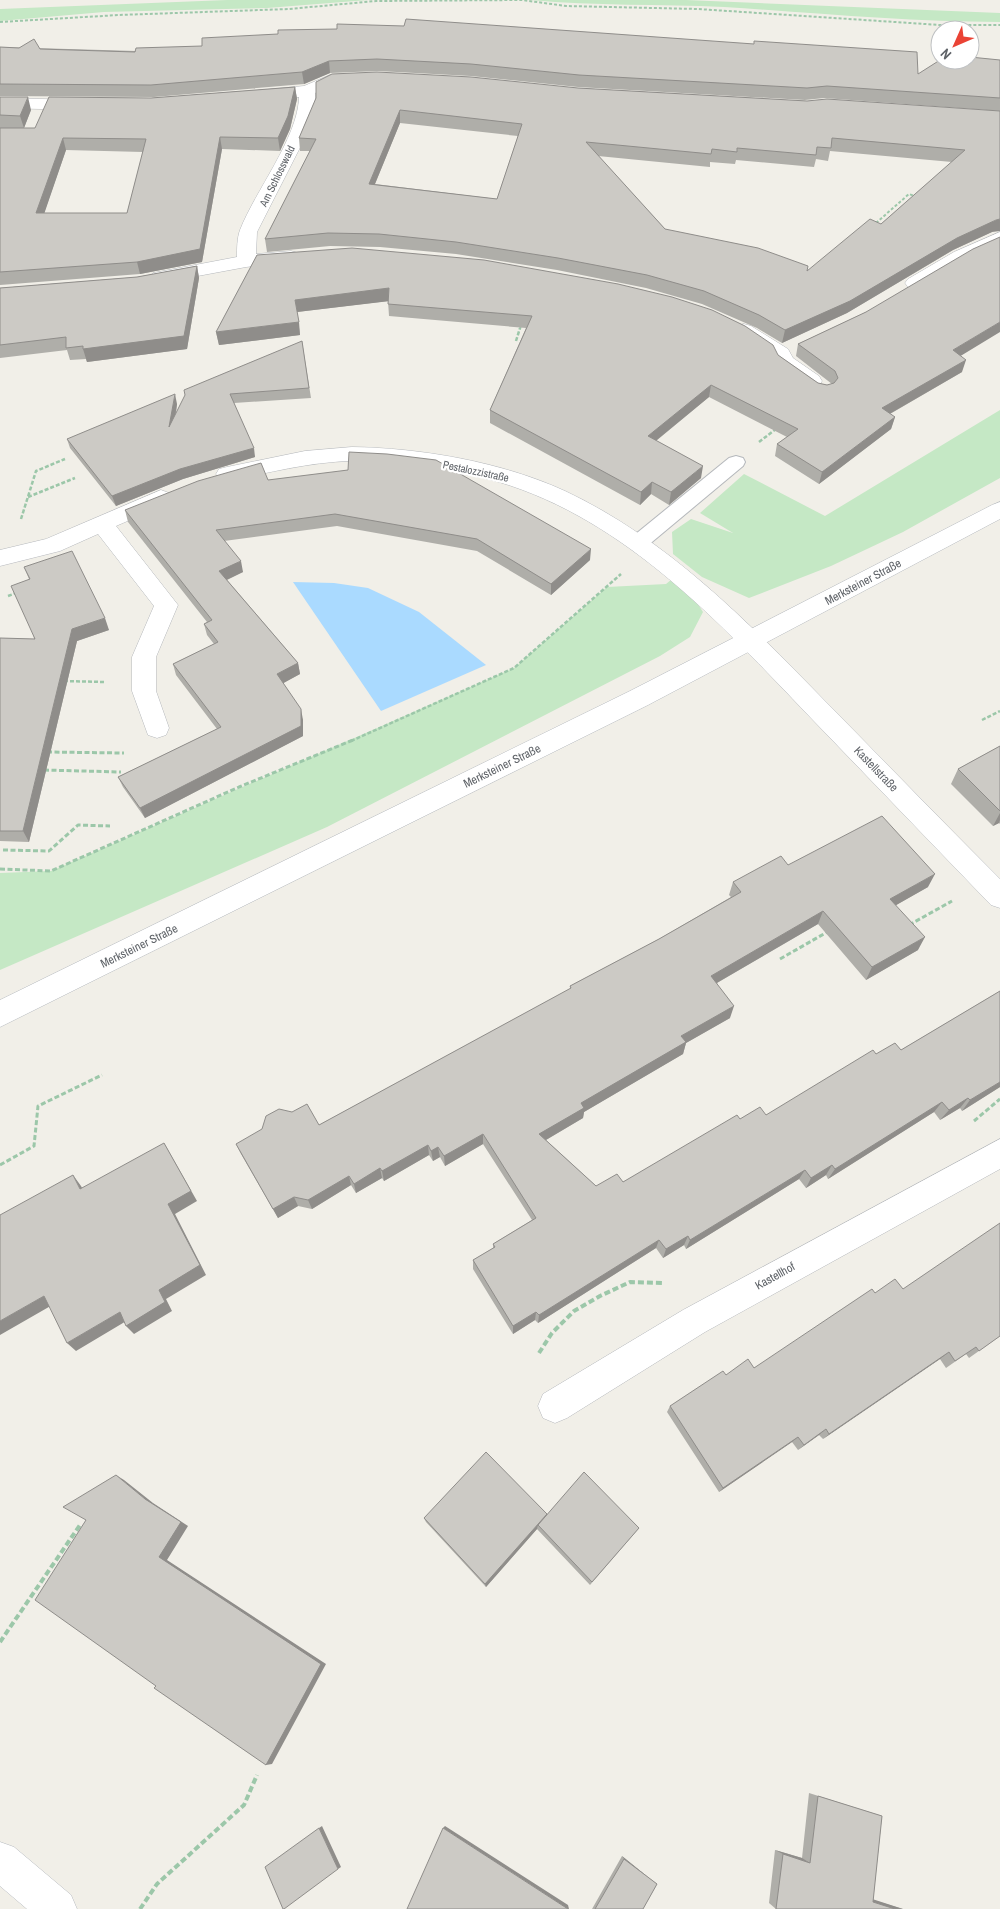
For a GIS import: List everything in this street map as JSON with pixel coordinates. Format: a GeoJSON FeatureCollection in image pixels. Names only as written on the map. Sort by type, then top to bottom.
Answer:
{"type":"FeatureCollection","features":[{"type":"Feature","properties":{"kind":"street"},"geometry":{"type":"LineString","coordinates":[[238,97],[307,91],[330,80],[369,78]]}},
{"type":"Feature","properties":{"kind":"street","name":"Am Schlosswald"},"geometry":{"type":"LineString","coordinates":[[246,261],[248,232],[300,130],[307,110],[307,91]]}},
{"type":"Feature","properties":{"kind":"street"},"geometry":{"type":"LineString","coordinates":[[0,103],[41,112],[102,105]]}},
{"type":"Feature","properties":{"kind":"street"},"geometry":{"type":"LineString","coordinates":[[897,294],[961,256],[1000,238]]}},
{"type":"Feature","properties":{"kind":"street"},"geometry":{"type":"LineString","coordinates":[[145,280],[246,261],[306,256]]}},
{"type":"Feature","properties":{"kind":"street"},"geometry":{"type":"LineString","coordinates":[[725,320],[788,350],[784,361],[823,389]]}},
{"type":"Feature","properties":{"kind":"street","name":"Pestalozzistraße"},"geometry":{"type":"LineString","coordinates":[[205,480],[308,457],[351,454],[400,457],[509,478],[559,497],[616,527],[644,546],[701,592],[751,640]]}},
{"type":"Feature","properties":{"kind":"street"},"geometry":{"type":"LineString","coordinates":[[10,556],[52,545],[181,490]]}},
{"type":"Feature","properties":{"kind":"street","name":"Merksteiner Straße"},"geometry":{"type":"LineString","coordinates":[[0,1014],[250,892],[751,640],[1000,510]]}},
{"type":"Feature","properties":{"kind":"street"},"geometry":{"type":"LineString","coordinates":[[101,523],[166,606],[144,657],[144,692],[157,728]]}},
{"type":"Feature","properties":{"kind":"street","name":"Kastellstraße"},"geometry":{"type":"LineString","coordinates":[[751,640],[992,889]]}},
{"type":"Feature","properties":{"kind":"street","name":"Kastellhof"},"geometry":{"type":"LineString","coordinates":[[555,1406],[694,1321],[1000,1153]]}},
{"type":"Feature","properties":{"kind":"street"},"geometry":{"type":"LineString","coordinates":[[0,1860],[57,1909]]}},
{"type":"Feature","properties":{"kind":"lane"},"geometry":{"type":"LineString","coordinates":[[644,546],[736,462]]}},
{"type":"Feature","properties":{"kind":"path"},"geometry":{"type":"LineString","coordinates":[[0,22],[118,14],[289,10],[376,1],[522,0],[566,6],[698,9],[940,26],[1000,25]]}},
{"type":"Feature","properties":{"kind":"path"},"geometry":{"type":"LineString","coordinates":[[876,223],[909,194],[917,197]]}},
{"type":"Feature","properties":{"kind":"path"},"geometry":{"type":"LineString","coordinates":[[516,341],[521,325]]}},
{"type":"Feature","properties":{"kind":"path"},"geometry":{"type":"LineString","coordinates":[[736,462],[823,389]]}},
{"type":"Feature","properties":{"kind":"path"},"geometry":{"type":"LineString","coordinates":[[10,556],[36,471],[65,459]]}},
{"type":"Feature","properties":{"kind":"path"},"geometry":{"type":"LineString","coordinates":[[28,498],[75,478]]}},
{"type":"Feature","properties":{"kind":"path"},"geometry":{"type":"LineString","coordinates":[[0,869],[50,871],[239,787],[324,753],[514,668],[644,546]]}},
{"type":"Feature","properties":{"kind":"path"},"geometry":{"type":"LineString","coordinates":[[58,680],[144,683]]}},
{"type":"Feature","properties":{"kind":"path"},"geometry":{"type":"LineString","coordinates":[[982,720],[1000,711]]}},
{"type":"Feature","properties":{"kind":"path"},"geometry":{"type":"LineString","coordinates":[[38,752],[124,753]]}},
{"type":"Feature","properties":{"kind":"path"},"geometry":{"type":"LineString","coordinates":[[36,770],[121,772]]}},
{"type":"Feature","properties":{"kind":"path"},"geometry":{"type":"LineString","coordinates":[[3,850],[48,851],[78,825],[110,826]]}},
{"type":"Feature","properties":{"kind":"path"},"geometry":{"type":"LineString","coordinates":[[905,928],[992,889]]}},
{"type":"Feature","properties":{"kind":"path"},"geometry":{"type":"LineString","coordinates":[[780,959],[830,930]]}},
{"type":"Feature","properties":{"kind":"path"},"geometry":{"type":"LineString","coordinates":[[0,1165],[34,1146],[38,1106],[102,1075]]}},
{"type":"Feature","properties":{"kind":"path"},"geometry":{"type":"LineString","coordinates":[[971,1123],[1000,1099]]}},
{"type":"Feature","properties":{"kind":"path"},"geometry":{"type":"LineString","coordinates":[[538,1353],[552,1333],[574,1312],[600,1296],[630,1282],[662,1283]]}},
{"type":"Feature","properties":{"kind":"path"},"geometry":{"type":"LineString","coordinates":[[0,1642],[80,1525]]}},
{"type":"Feature","properties":{"kind":"path"},"geometry":{"type":"LineString","coordinates":[[140,1909],[157,1884],[244,1805],[258,1775]]}},
{"type":"Feature","properties":{"kind":"green space"},"geometry":{"type":"Polygon","coordinates":[[[227,0],[368,0],[267,8],[104,12],[0,21],[0,9],[227,0]]]}},
{"type":"Feature","properties":{"kind":"green space"},"geometry":{"type":"Polygon","coordinates":[[[531,0],[686,0],[1000,13],[1000,22],[896,19],[724,7],[531,0]]]}},
{"type":"Feature","properties":{"kind":"green space"},"geometry":{"type":"Polygon","coordinates":[[[1000,410],[1000,478],[903,532],[831,566],[749,598],[702,577],[673,554],[672,532],[691,519],[733,533],[700,513],[744,474],[825,516],[1000,410]]]}},
{"type":"Feature","properties":{"kind":"green space"},"geometry":{"type":"Polygon","coordinates":[[[672,579],[688,589],[703,612],[690,637],[660,656],[327,827],[0,970],[0,873],[51,871],[514,668],[607,587],[666,584],[672,579]]]}},
{"type":"Feature","properties":{"kind":"water"},"geometry":{"type":"Polygon","coordinates":[[[293,582],[334,583],[368,588],[419,612],[486,665],[381,711],[293,582]]]}},
{"type":"Feature","properties":{"kind":"building"},"geometry":{"type":"Polygon","coordinates":[[[406,19],[754,44],[754,41],[917,52],[918,74],[930,66],[930,70],[980,70],[980,58],[1000,60],[1000,98],[827,86],[807,88],[579,75],[471,64],[377,59],[329,61],[302,72],[151,85],[0,84],[0,47],[19,48],[34,39],[40,49],[135,52],[136,48],[202,46],[202,38],[278,34],[278,30],[337,29],[337,24],[404,26],[406,19]]]}},
{"type":"Feature","properties":{"kind":"building"},"geometry":{"type":"Polygon","coordinates":[[[377,72],[471,77],[578,88],[807,101],[827,99],[1000,111],[1000,219],[957,238],[850,301],[785,330],[759,315],[704,291],[647,275],[558,258],[456,242],[379,234],[328,233],[265,239],[316,139],[299,138],[316,98],[316,82],[332,74],[377,72]],[[400,110],[369,184],[497,199],[522,124],[400,110]],[[832,138],[831,148],[817,147],[816,155],[737,148],[737,152],[712,149],[711,154],[586,142],[665,229],[758,248],[808,266],[807,271],[870,219],[881,224],[965,150],[832,138]]]}},
{"type":"Feature","properties":{"kind":"building"},"geometry":{"type":"Polygon","coordinates":[[[295,87],[288,116],[278,138],[220,137],[200,249],[137,262],[0,272],[0,128],[35,128],[49,97],[151,98],[295,87]],[[63,138],[36,213],[127,213],[146,139],[63,138]]]}},
{"type":"Feature","properties":{"kind":"building"},"geometry":{"type":"Polygon","coordinates":[[[0,97],[28,97],[20,116],[0,115],[0,97]]]}},
{"type":"Feature","properties":{"kind":"building"},"geometry":{"type":"Polygon","coordinates":[[[1000,237],[1000,322],[953,350],[966,360],[882,408],[895,417],[822,472],[777,444],[798,429],[711,385],[648,436],[703,466],[671,492],[652,482],[641,492],[490,410],[532,316],[388,304],[389,288],[295,300],[299,322],[216,332],[257,255],[352,248],[484,260],[618,284],[672,297],[712,310],[745,326],[773,345],[778,355],[818,383],[827,385],[834,383],[838,378],[835,371],[798,344],[866,312],[973,249],[1000,237]]]}},
{"type":"Feature","properties":{"kind":"building"},"geometry":{"type":"Polygon","coordinates":[[[197,266],[184,336],[83,349],[83,346],[66,348],[66,337],[0,345],[0,288],[137,277],[197,266]]]}},
{"type":"Feature","properties":{"kind":"building"},"geometry":{"type":"Polygon","coordinates":[[[302,341],[309,388],[230,394],[254,448],[180,469],[112,496],[67,439],[175,394],[169,427],[185,395],[184,390],[302,341]]]}},
{"type":"Feature","properties":{"kind":"building"},"geometry":{"type":"Polygon","coordinates":[[[349,452],[436,460],[591,549],[551,584],[477,539],[335,514],[216,530],[241,561],[219,571],[298,663],[277,674],[301,709],[301,726],[140,808],[118,777],[221,727],[173,664],[218,642],[204,624],[212,620],[125,510],[198,481],[261,463],[268,480],[348,470],[349,452]]]}},
{"type":"Feature","properties":{"kind":"building"},"geometry":{"type":"Polygon","coordinates":[[[72,551],[105,618],[72,629],[23,831],[0,831],[0,638],[35,639],[11,586],[30,579],[24,567],[72,551]]]}},
{"type":"Feature","properties":{"kind":"building"},"geometry":{"type":"Polygon","coordinates":[[[1000,746],[1000,811],[958,769],[1000,746]]]}},
{"type":"Feature","properties":{"kind":"building"},"geometry":{"type":"Polygon","coordinates":[[[882,816],[935,874],[890,899],[925,937],[872,967],[823,911],[711,976],[734,1006],[681,1036],[686,1042],[581,1103],[584,1108],[539,1134],[596,1186],[617,1174],[623,1182],[737,1115],[740,1119],[760,1107],[766,1115],[873,1050],[876,1054],[895,1043],[901,1050],[1000,991],[1000,1082],[949,1110],[942,1102],[835,1169],[832,1165],[811,1178],[805,1170],[690,1240],[688,1236],[666,1249],[659,1240],[539,1315],[536,1312],[513,1326],[473,1260],[495,1247],[493,1244],[536,1218],[483,1134],[444,1156],[438,1147],[431,1151],[428,1145],[382,1171],[380,1168],[354,1184],[349,1176],[308,1200],[294,1197],[273,1209],[236,1144],[262,1129],[266,1116],[279,1109],[292,1112],[307,1104],[319,1125],[571,988],[570,986],[659,939],[741,892],[733,882],[781,856],[788,865],[882,816]]]}},
{"type":"Feature","properties":{"kind":"building"},"geometry":{"type":"Polygon","coordinates":[[[164,1143],[191,1191],[168,1204],[200,1265],[159,1290],[165,1302],[126,1326],[120,1312],[67,1343],[44,1296],[0,1321],[0,1215],[73,1175],[80,1189],[164,1143]]]}},
{"type":"Feature","properties":{"kind":"building"},"geometry":{"type":"Polygon","coordinates":[[[1000,1223],[1000,1336],[979,1351],[976,1347],[955,1361],[949,1352],[829,1434],[826,1429],[804,1445],[798,1437],[723,1488],[670,1406],[723,1371],[726,1375],[748,1359],[754,1368],[872,1289],[875,1293],[895,1279],[903,1289],[1000,1223]]]}},
{"type":"Feature","properties":{"kind":"building"},"geometry":{"type":"Polygon","coordinates":[[[486,1452],[547,1514],[485,1584],[424,1518],[486,1452]]]}},
{"type":"Feature","properties":{"kind":"building"},"geometry":{"type":"Polygon","coordinates":[[[584,1472],[639,1528],[592,1582],[538,1525],[584,1472]]]}},
{"type":"Feature","properties":{"kind":"building"},"geometry":{"type":"Polygon","coordinates":[[[116,1475],[145,1499],[181,1522],[159,1557],[321,1664],[266,1765],[154,1688],[156,1686],[35,1600],[86,1520],[63,1507],[116,1475]]]}},
{"type":"Feature","properties":{"kind":"building"},"geometry":{"type":"Polygon","coordinates":[[[818,1796],[882,1816],[873,1902],[895,1909],[776,1909],[783,1854],[810,1863],[818,1796]]]}},
{"type":"Feature","properties":{"kind":"building"},"geometry":{"type":"Polygon","coordinates":[[[319,1828],[338,1869],[283,1909],[265,1867],[319,1828]]]}},
{"type":"Feature","properties":{"kind":"building"},"geometry":{"type":"Polygon","coordinates":[[[443,1828],[568,1909],[407,1909],[443,1828]]]}},
{"type":"Feature","properties":{"kind":"building"},"geometry":{"type":"Polygon","coordinates":[[[624,1859],[657,1884],[643,1909],[595,1909],[624,1859]]]}}]}
